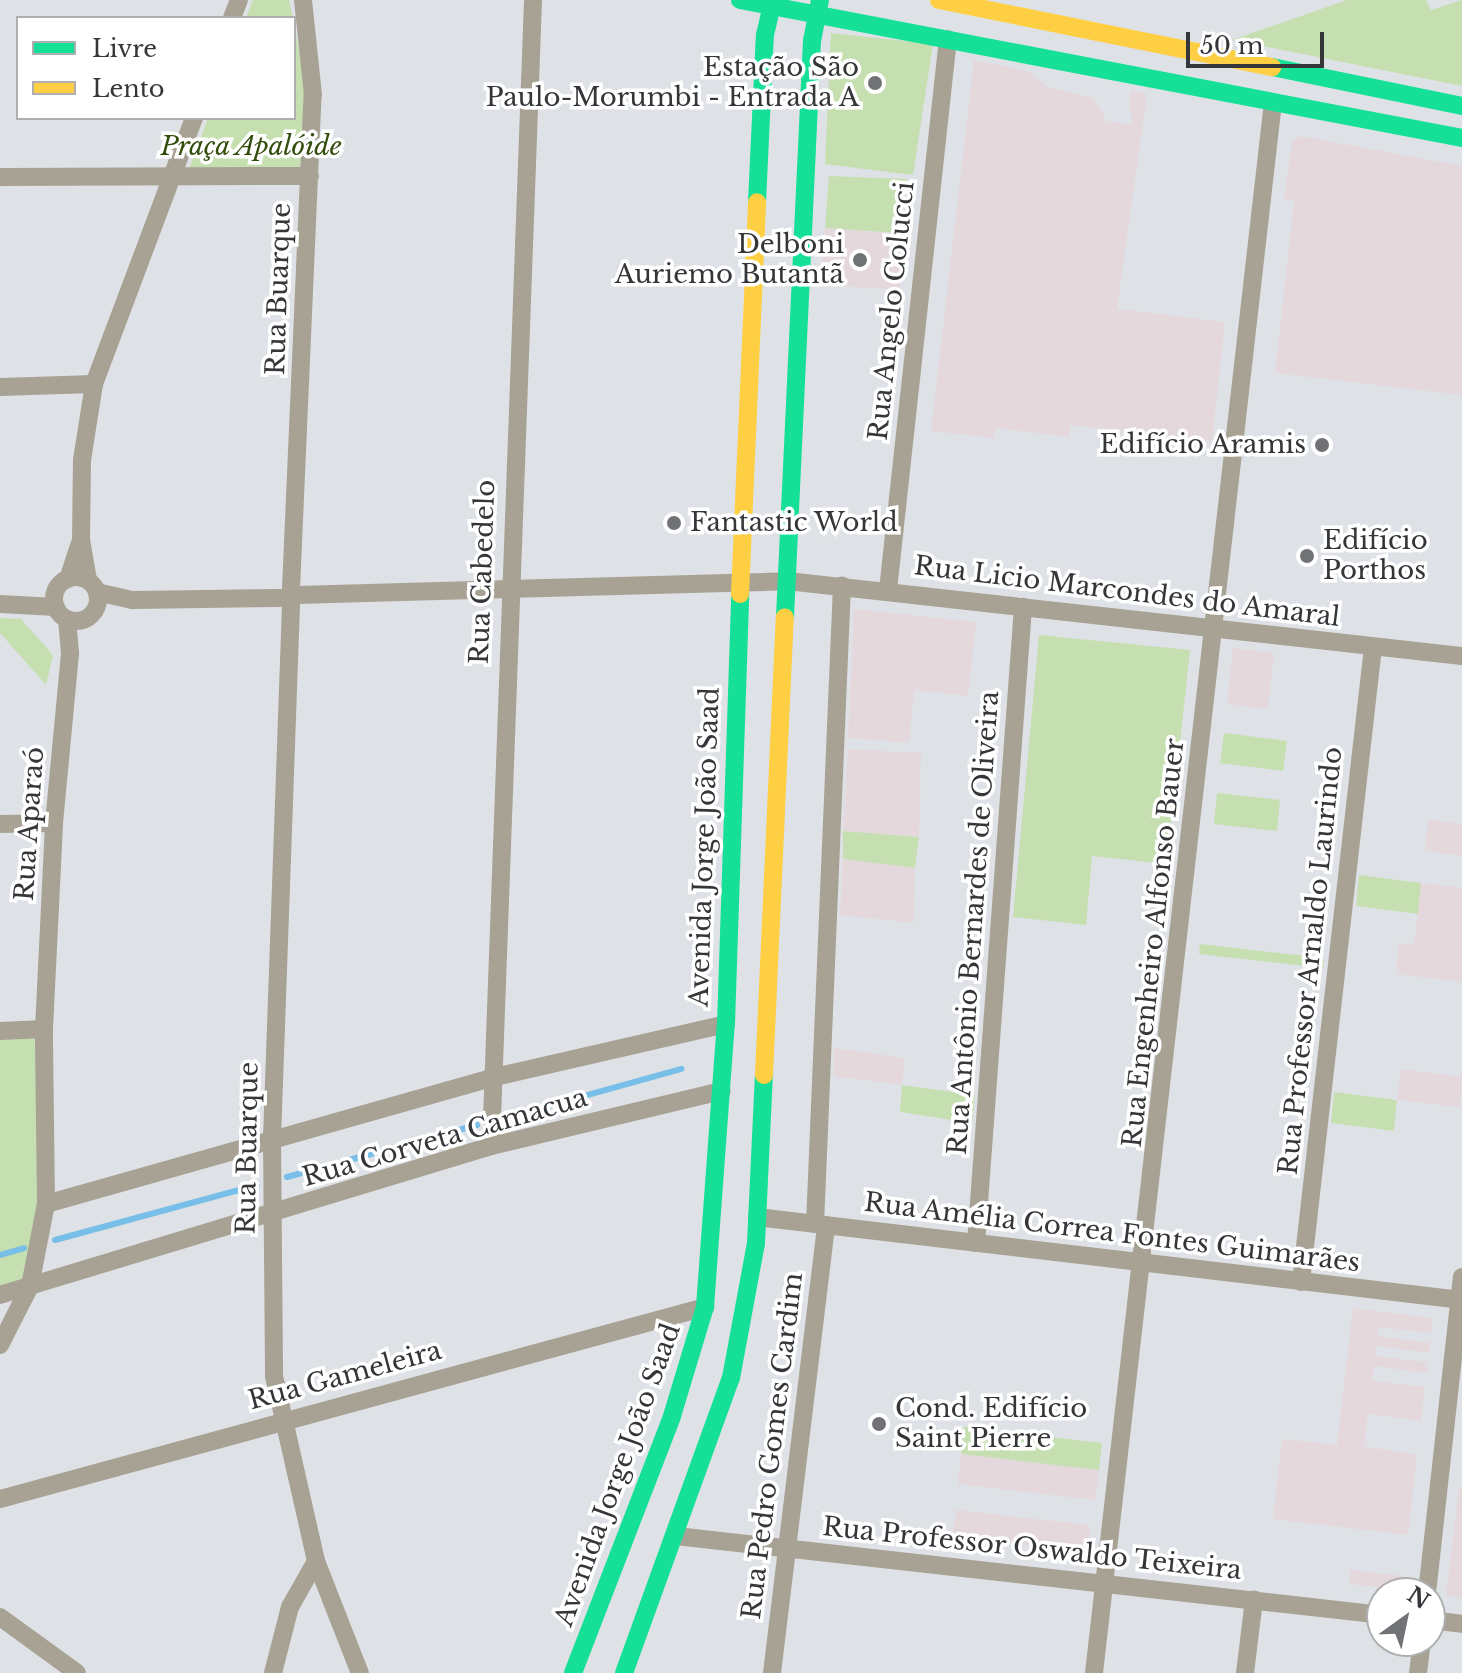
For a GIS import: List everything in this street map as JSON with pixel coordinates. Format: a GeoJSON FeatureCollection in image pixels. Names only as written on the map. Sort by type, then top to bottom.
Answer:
{"type":"FeatureCollection","features":[{"type":"Feature","properties":{"kind":"main road"},"geometry":{"type":"LineString","coordinates":[[740,0],[818,6],[948,39],[1462,138]]}},
{"type":"Feature","properties":{"kind":"main road"},"geometry":{"type":"LineString","coordinates":[[939,0],[1462,106]]}},
{"type":"Feature","properties":{"kind":"main road","name":"Avenida Jorge João Saad"},"geometry":{"type":"LineString","coordinates":[[624,1673],[676,1536],[735,1363],[746,1318],[757,1217],[753,818],[733,789],[739,583],[772,3]]}},
{"type":"Feature","properties":{"kind":"main road","name":"Avenida Jorge João Saad"},"geometry":{"type":"LineString","coordinates":[[573,1673],[672,1416],[705,1307],[726,1024],[753,818],[777,793],[818,6]]}},
{"type":"Feature","properties":{"kind":"main road"},"geometry":{"type":"LineString","coordinates":[[733,789],[753,818],[777,793]]}},
{"type":"Feature","properties":{"kind":"street","name":"Rua Buarque"},"geometry":{"type":"LineString","coordinates":[[303,0],[313,63],[289,597],[272,1139],[274,1376],[316,1561],[360,1673]]}},
{"type":"Feature","properties":{"kind":"street","name":"Rua Cabedelo"},"geometry":{"type":"LineString","coordinates":[[491,1146],[508,590],[533,0]]}},
{"type":"Feature","properties":{"kind":"street","name":"Rua Angelo Colucci"},"geometry":{"type":"LineString","coordinates":[[888,590],[948,39]]}},
{"type":"Feature","properties":{"kind":"street","name":"Rua Engenheiro Alfonso Bauer"},"geometry":{"type":"LineString","coordinates":[[1094,1673],[1144,1263],[1273,102]]}},
{"type":"Feature","properties":{"kind":"street"},"geometry":{"type":"LineString","coordinates":[[0,604],[65,610],[94,593],[81,540],[82,460],[94,384],[193,120]]}},
{"type":"Feature","properties":{"kind":"street"},"geometry":{"type":"LineString","coordinates":[[0,177],[173,174],[310,176]]}},
{"type":"Feature","properties":{"kind":"street"},"geometry":{"type":"LineString","coordinates":[[0,387],[94,384]]}},
{"type":"Feature","properties":{"kind":"street"},"geometry":{"type":"LineString","coordinates":[[65,610],[68,579],[81,540]]}},
{"type":"Feature","properties":{"kind":"street","name":"Rua Licio Marcondes do Amaral"},"geometry":{"type":"LineString","coordinates":[[68,579],[94,593],[133,600],[787,581],[1462,656]]}},
{"type":"Feature","properties":{"kind":"street"},"geometry":{"type":"LineString","coordinates":[[821,1225],[842,586]]}},
{"type":"Feature","properties":{"kind":"street","name":"Rua Antônio Bernardes de Oliveira"},"geometry":{"type":"LineString","coordinates":[[976,1243],[1023,607]]}},
{"type":"Feature","properties":{"kind":"street","name":"Rua Aparaó"},"geometry":{"type":"LineString","coordinates":[[0,1345],[30,1286],[46,1204],[44,1029],[54,823],[70,653],[65,610]]}},
{"type":"Feature","properties":{"kind":"street","name":"Rua Professor Arnaldo Laurindo"},"geometry":{"type":"LineString","coordinates":[[1301,1282],[1373,647]]}},
{"type":"Feature","properties":{"kind":"street"},"geometry":{"type":"LineString","coordinates":[[0,824],[54,823]]}},
{"type":"Feature","properties":{"kind":"street","name":"Rua Corveta Camacua"},"geometry":{"type":"LineString","coordinates":[[46,1204],[495,1077],[726,1024]]}},
{"type":"Feature","properties":{"kind":"street"},"geometry":{"type":"LineString","coordinates":[[0,1031],[44,1029]]}},
{"type":"Feature","properties":{"kind":"street","name":"Rua Corveta Camacua"},"geometry":{"type":"LineString","coordinates":[[0,1295],[272,1215],[491,1146],[722,1091]]}},
{"type":"Feature","properties":{"kind":"street","name":"Rua Amélia Correa Fontes Guimarães"},"geometry":{"type":"LineString","coordinates":[[757,1217],[1461,1300]]}},
{"type":"Feature","properties":{"kind":"street","name":"Rua Pedro Gomes Cardim"},"geometry":{"type":"LineString","coordinates":[[772,1673],[783,1548],[821,1225]]}},
{"type":"Feature","properties":{"kind":"street"},"geometry":{"type":"LineString","coordinates":[[1429,1577],[1462,1277]]}},
{"type":"Feature","properties":{"kind":"street","name":"Rua Gameleira"},"geometry":{"type":"LineString","coordinates":[[0,1499],[283,1419],[705,1307]]}},
{"type":"Feature","properties":{"kind":"street","name":"Rua Professor Oswaldo Teixeira"},"geometry":{"type":"LineString","coordinates":[[676,1536],[1366,1613]]}},
{"type":"Feature","properties":{"kind":"street"},"geometry":{"type":"LineString","coordinates":[[273,1673],[290,1607],[316,1561]]}},
{"type":"Feature","properties":{"kind":"street"},"geometry":{"type":"LineString","coordinates":[[1245,1673],[1254,1600]]}},
{"type":"Feature","properties":{"kind":"street"},"geometry":{"type":"LineString","coordinates":[[0,1617],[71,1671]]}},
{"type":"Feature","properties":{"kind":"shaded area"},"geometry":{"type":"Polygon","coordinates":[[[974,60],[1030,72],[1046,86],[1094,98],[1107,122],[1132,124],[1129,96],[1132,91],[1147,94],[1117,309],[1225,322],[1212,441],[1071,425],[1069,437],[995,428],[994,438],[931,431],[974,60]]]}},
{"type":"Feature","properties":{"kind":"shaded area"},"geometry":{"type":"Polygon","coordinates":[[[1301,136],[1462,166],[1462,395],[1275,373],[1294,201],[1284,199],[1292,141],[1301,136]]]}},
{"type":"Feature","properties":{"kind":"shaded area"},"geometry":{"type":"Polygon","coordinates":[[[825,228],[905,234],[900,290],[821,285],[825,228]]]}},
{"type":"Feature","properties":{"kind":"shaded area"},"geometry":{"type":"Polygon","coordinates":[[[854,609],[976,622],[968,696],[914,690],[909,743],[848,738],[854,609]]]}},
{"type":"Feature","properties":{"kind":"shaded area"},"geometry":{"type":"Polygon","coordinates":[[[1233,648],[1274,653],[1268,709],[1227,704],[1233,648]]]}},
{"type":"Feature","properties":{"kind":"shaded area"},"geometry":{"type":"Polygon","coordinates":[[[848,749],[921,753],[919,837],[843,831],[848,749]]]}},
{"type":"Feature","properties":{"kind":"shaded area"},"geometry":{"type":"Polygon","coordinates":[[[1428,820],[1462,824],[1462,856],[1425,851],[1428,820]]]}},
{"type":"Feature","properties":{"kind":"shaded area"},"geometry":{"type":"Polygon","coordinates":[[[843,859],[915,868],[914,923],[840,915],[843,859]]]}},
{"type":"Feature","properties":{"kind":"shaded area"},"geometry":{"type":"Polygon","coordinates":[[[1421,883],[1462,888],[1462,982],[1396,974],[1399,943],[1414,944],[1421,883]]]}},
{"type":"Feature","properties":{"kind":"shaded area"},"geometry":{"type":"Polygon","coordinates":[[[834,1048],[905,1058],[902,1085],[833,1076],[834,1048]]]}},
{"type":"Feature","properties":{"kind":"shaded area"},"geometry":{"type":"Polygon","coordinates":[[[1401,1069],[1462,1077],[1460,1107],[1397,1100],[1401,1069]]]}},
{"type":"Feature","properties":{"kind":"shaded area"},"geometry":{"type":"Polygon","coordinates":[[[1353,1308],[1433,1318],[1431,1333],[1378,1327],[1377,1336],[1430,1343],[1429,1353],[1376,1346],[1375,1356],[1428,1362],[1427,1373],[1374,1366],[1372,1381],[1425,1387],[1421,1421],[1368,1414],[1364,1446],[1417,1455],[1408,1535],[1273,1519],[1282,1439],[1337,1445],[1353,1308]]]}},
{"type":"Feature","properties":{"kind":"shaded area"},"geometry":{"type":"Polygon","coordinates":[[[961,1454],[1099,1470],[1095,1500],[958,1484],[961,1454]]]}},
{"type":"Feature","properties":{"kind":"shaded area"},"geometry":{"type":"Polygon","coordinates":[[[1459,1488],[1462,1488],[1462,1598],[1446,1596],[1459,1488]]]}},
{"type":"Feature","properties":{"kind":"shaded area"},"geometry":{"type":"Polygon","coordinates":[[[956,1510],[1090,1525],[1087,1552],[953,1537],[956,1510]]]}},
{"type":"Feature","properties":{"kind":"shaded area"},"geometry":{"type":"Polygon","coordinates":[[[1350,1570],[1404,1576],[1366,1577],[1366,1586],[1349,1584],[1350,1570]]]}},
{"type":"Feature","properties":{"kind":"green space"},"geometry":{"type":"Polygon","coordinates":[[[253,0],[289,0],[293,16],[247,16],[253,0]]]}},
{"type":"Feature","properties":{"kind":"green space"},"geometry":{"type":"Polygon","coordinates":[[[1347,0],[1426,0],[1431,10],[1462,0],[1462,86],[1232,40],[1347,0]]]}},
{"type":"Feature","properties":{"kind":"green space"},"geometry":{"type":"Polygon","coordinates":[[[831,33],[933,44],[913,175],[825,164],[831,33]]]}},
{"type":"Feature","properties":{"kind":"green space","name":"Praça Apalóide"},"geometry":{"type":"Polygon","coordinates":[[[296,34],[305,81],[300,175],[186,177],[207,120],[296,120],[296,34]]]}},
{"type":"Feature","properties":{"kind":"green space"},"geometry":{"type":"Polygon","coordinates":[[[829,176],[906,179],[899,233],[825,228],[829,176]]]}},
{"type":"Feature","properties":{"kind":"green space"},"geometry":{"type":"Polygon","coordinates":[[[0,618],[21,619],[53,656],[46,685],[0,633],[0,618]]]}},
{"type":"Feature","properties":{"kind":"green space"},"geometry":{"type":"Polygon","coordinates":[[[1039,635],[1190,650],[1167,864],[1092,856],[1086,925],[1013,917],[1039,635]]]}},
{"type":"Feature","properties":{"kind":"green space"},"geometry":{"type":"Polygon","coordinates":[[[1224,733],[1287,741],[1283,771],[1220,763],[1224,733]]]}},
{"type":"Feature","properties":{"kind":"green space"},"geometry":{"type":"Polygon","coordinates":[[[1217,793],[1280,800],[1277,831],[1214,824],[1217,793]]]}},
{"type":"Feature","properties":{"kind":"green space"},"geometry":{"type":"Polygon","coordinates":[[[843,831],[919,837],[915,868],[843,859],[843,831]]]}},
{"type":"Feature","properties":{"kind":"green space"},"geometry":{"type":"Polygon","coordinates":[[[1359,875],[1421,883],[1418,914],[1356,906],[1359,875]]]}},
{"type":"Feature","properties":{"kind":"green space"},"geometry":{"type":"Polygon","coordinates":[[[1200,944],[1324,958],[1323,968],[1199,954],[1200,944]]]}},
{"type":"Feature","properties":{"kind":"green space"},"geometry":{"type":"Polygon","coordinates":[[[44,1029],[46,1139],[30,1286],[0,1295],[0,1031],[44,1029]]]}},
{"type":"Feature","properties":{"kind":"green space"},"geometry":{"type":"Polygon","coordinates":[[[902,1085],[975,1095],[972,1123],[900,1112],[902,1085]]]}},
{"type":"Feature","properties":{"kind":"green space"},"geometry":{"type":"Polygon","coordinates":[[[1334,1092],[1397,1100],[1394,1131],[1331,1123],[1334,1092]]]}},
{"type":"Feature","properties":{"kind":"green space"},"geometry":{"type":"Polygon","coordinates":[[[964,1427],[1102,1443],[1099,1470],[961,1454],[964,1427]]]}},
{"type":"Feature","properties":{"kind":"waterway"},"geometry":{"type":"LineString","coordinates":[[508,1117],[681,1069]]}},
{"type":"Feature","properties":{"kind":"waterway"},"geometry":{"type":"LineString","coordinates":[[287,1177],[477,1125]]}},
{"type":"Feature","properties":{"kind":"waterway"},"geometry":{"type":"LineString","coordinates":[[55,1240],[257,1185]]}},
{"type":"Feature","properties":{"kind":"waterway"},"geometry":{"type":"LineString","coordinates":[[0,1255],[24,1248]]}},
{"type":"Feature","properties":{"kind":"traffic: fast"},"geometry":{"type":"LineString","coordinates":[[740,0],[1462,138]]}},
{"type":"Feature","properties":{"kind":"traffic: fast"},"geometry":{"type":"LineString","coordinates":[[757,202],[765,35],[773,0]]}},
{"type":"Feature","properties":{"kind":"traffic: fast"},"geometry":{"type":"LineString","coordinates":[[785,617],[812,41],[820,0]]}},
{"type":"Feature","properties":{"kind":"traffic: fast"},"geometry":{"type":"LineString","coordinates":[[1272,67],[1462,106]]}},
{"type":"Feature","properties":{"kind":"traffic: fast"},"geometry":{"type":"LineString","coordinates":[[573,1673],[672,1416],[705,1307],[726,1024],[740,594]]}},
{"type":"Feature","properties":{"kind":"traffic: fast"},"geometry":{"type":"LineString","coordinates":[[624,1673],[731,1378],[756,1243],[764,1075]]}},
{"type":"Feature","properties":{"kind":"traffic: slow"},"geometry":{"type":"LineString","coordinates":[[939,0],[1272,67]]}},
{"type":"Feature","properties":{"kind":"traffic: slow"},"geometry":{"type":"LineString","coordinates":[[740,594],[757,202]]}},
{"type":"Feature","properties":{"kind":"traffic: slow"},"geometry":{"type":"LineString","coordinates":[[764,1075],[785,617]]}},
{"type":"Feature","properties":{"kind":"place","name":"Estação São Paulo-Morumbi - Entrada A"},"geometry":{"type":"Point","coordinates":[875,83]}},
{"type":"Feature","properties":{"kind":"place","name":"Delboni Auriemo Butantã"},"geometry":{"type":"Point","coordinates":[860,260]}},
{"type":"Feature","properties":{"kind":"place","name":"Edifício Aramis"},"geometry":{"type":"Point","coordinates":[1322,445]}},
{"type":"Feature","properties":{"kind":"place","name":"Fantastic World"},"geometry":{"type":"Point","coordinates":[674,523]}},
{"type":"Feature","properties":{"kind":"place","name":"Edifício Porthos"},"geometry":{"type":"Point","coordinates":[1307,556]}},
{"type":"Feature","properties":{"kind":"place","name":"Cond. Edifício Saint Pierre"},"geometry":{"type":"Point","coordinates":[879,1424]}}]}
